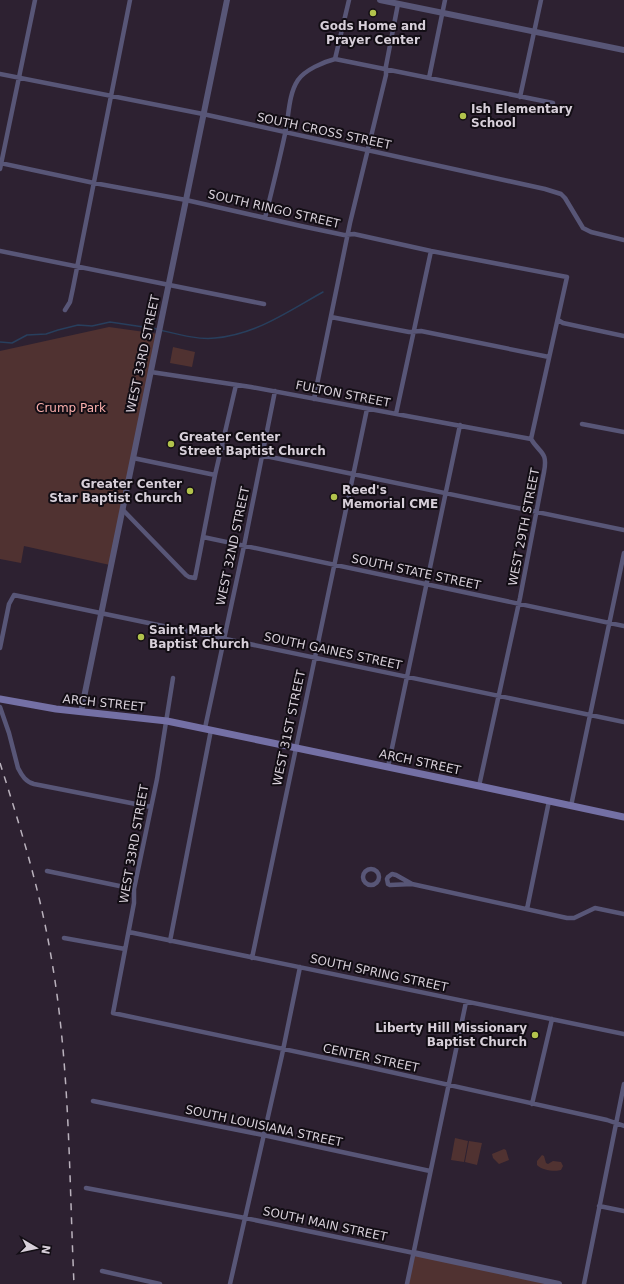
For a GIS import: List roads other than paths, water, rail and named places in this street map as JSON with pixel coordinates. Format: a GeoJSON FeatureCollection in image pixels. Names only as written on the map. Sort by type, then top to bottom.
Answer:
{"type":"FeatureCollection","features":[{"type":"Feature","properties":{"kind":"main road","name":"ARCH STREET"},"geometry":{"type":"LineString","coordinates":[[0,699],[56,709],[167,721],[624,817]]}},
{"type":"Feature","properties":{"kind":"street"},"geometry":{"type":"LineString","coordinates":[[0,169],[0,163],[35,0]]}},
{"type":"Feature","properties":{"kind":"street"},"geometry":{"type":"LineString","coordinates":[[65,310],[70,302],[78,266],[130,0]]}},
{"type":"Feature","properties":{"kind":"street","name":"WEST 33RD STREET"},"geometry":{"type":"LineString","coordinates":[[81,712],[227,0]]}},
{"type":"Feature","properties":{"kind":"street"},"geometry":{"type":"LineString","coordinates":[[335,59],[349,0]]}},
{"type":"Feature","properties":{"kind":"street"},"geometry":{"type":"LineString","coordinates":[[380,0],[624,50]]}},
{"type":"Feature","properties":{"kind":"street"},"geometry":{"type":"LineString","coordinates":[[429,78],[445,0]]}},
{"type":"Feature","properties":{"kind":"street"},"geometry":{"type":"LineString","coordinates":[[520,97],[540,0]]}},
{"type":"Feature","properties":{"kind":"street"},"geometry":{"type":"LineString","coordinates":[[314,399],[348,234],[386,70],[398,4]]}},
{"type":"Feature","properties":{"kind":"street"},"geometry":{"type":"LineString","coordinates":[[265,218],[285,133],[292,94],[298,80],[315,67],[335,59],[553,103]]}},
{"type":"Feature","properties":{"kind":"street","name":"SOUTH CROSS STREET"},"geometry":{"type":"LineString","coordinates":[[0,74],[203,114],[554,191],[561,194],[567,200],[583,228],[591,232],[624,240]]}},
{"type":"Feature","properties":{"kind":"street","name":"SOUTH RINGO STREET"},"geometry":{"type":"LineString","coordinates":[[0,163],[94,183],[186,200],[301,226],[354,234],[431,251],[567,277],[558,320]]}},
{"type":"Feature","properties":{"kind":"street"},"geometry":{"type":"LineString","coordinates":[[0,250],[264,304]]}},
{"type":"Feature","properties":{"kind":"street"},"geometry":{"type":"LineString","coordinates":[[396,414],[431,251]]}},
{"type":"Feature","properties":{"kind":"street"},"geometry":{"type":"LineString","coordinates":[[331,317],[414,333],[421,331],[549,357]]}},
{"type":"Feature","properties":{"kind":"street"},"geometry":{"type":"LineString","coordinates":[[531,439],[558,320],[624,336]]}},
{"type":"Feature","properties":{"kind":"street","name":"FULTON STREET"},"geometry":{"type":"LineString","coordinates":[[151,372],[274,391],[531,439]]}},
{"type":"Feature","properties":{"kind":"street"},"geometry":{"type":"LineString","coordinates":[[123,510],[186,575],[195,578],[215,475],[236,385]]}},
{"type":"Feature","properties":{"kind":"street","name":"WEST 32ND STREET"},"geometry":{"type":"LineString","coordinates":[[170,941],[224,639],[244,546],[274,391]]}},
{"type":"Feature","properties":{"kind":"street","name":"WEST 31ST STREET"},"geometry":{"type":"LineString","coordinates":[[252,958],[367,409]]}},
{"type":"Feature","properties":{"kind":"street"},"geometry":{"type":"LineString","coordinates":[[582,424],[624,432]]}},
{"type":"Feature","properties":{"kind":"street"},"geometry":{"type":"LineString","coordinates":[[388,767],[460,425]]}},
{"type":"Feature","properties":{"kind":"street","name":"WEST 29TH STREET"},"geometry":{"type":"LineString","coordinates":[[479,786],[519,604],[546,460],[531,439]]}},
{"type":"Feature","properties":{"kind":"street"},"geometry":{"type":"LineString","coordinates":[[222,447],[624,530]]}},
{"type":"Feature","properties":{"kind":"street"},"geometry":{"type":"LineString","coordinates":[[133,458],[215,475]]}},
{"type":"Feature","properties":{"kind":"street","name":"SOUTH STATE STREET"},"geometry":{"type":"LineString","coordinates":[[203,538],[624,626]]}},
{"type":"Feature","properties":{"kind":"street"},"geometry":{"type":"LineString","coordinates":[[571,806],[624,553]]}},
{"type":"Feature","properties":{"kind":"street","name":"SOUTH GAINES STREET"},"geometry":{"type":"LineString","coordinates":[[0,648],[9,604],[14,596],[624,722]]}},
{"type":"Feature","properties":{"kind":"street","name":"WEST 33RD STREET"},"geometry":{"type":"LineString","coordinates":[[113,1014],[134,903],[134,889],[167,721],[173,678]]}},
{"type":"Feature","properties":{"kind":"street"},"geometry":{"type":"LineString","coordinates":[[0,707],[20,774],[27,781],[34,784],[151,807]]}},
{"type":"Feature","properties":{"kind":"street"},"geometry":{"type":"LineString","coordinates":[[527,909],[548,802]]}},
{"type":"Feature","properties":{"kind":"street"},"geometry":{"type":"LineString","coordinates":[[47,871],[134,889]]}},
{"type":"Feature","properties":{"kind":"street"},"geometry":{"type":"LineString","coordinates":[[387,879],[388,876],[392,874],[412,884],[571,918],[595,908],[624,914]]}},
{"type":"Feature","properties":{"kind":"street"},"geometry":{"type":"LineString","coordinates":[[380,878],[387,879]]}},
{"type":"Feature","properties":{"kind":"street"},"geometry":{"type":"LineString","coordinates":[[387,879],[388,884],[393,886],[412,884]]}},
{"type":"Feature","properties":{"kind":"street","name":"SOUTH SPRING STREET"},"geometry":{"type":"LineString","coordinates":[[129,932],[624,1034]]}},
{"type":"Feature","properties":{"kind":"street"},"geometry":{"type":"LineString","coordinates":[[64,938],[125,949]]}},
{"type":"Feature","properties":{"kind":"street"},"geometry":{"type":"LineString","coordinates":[[230,1284],[300,967]]}},
{"type":"Feature","properties":{"kind":"street"},"geometry":{"type":"LineString","coordinates":[[408,1284],[430,1171],[466,1002]]}},
{"type":"Feature","properties":{"kind":"street","name":"CENTER STREET"},"geometry":{"type":"LineString","coordinates":[[113,1014],[449,1085],[607,1120],[624,1126]]}},
{"type":"Feature","properties":{"kind":"street"},"geometry":{"type":"LineString","coordinates":[[532,1104],[552,1019]]}},
{"type":"Feature","properties":{"kind":"street"},"geometry":{"type":"LineString","coordinates":[[584,1284],[624,1084]]}},
{"type":"Feature","properties":{"kind":"street","name":"SOUTH LOUISIANA STREET"},"geometry":{"type":"LineString","coordinates":[[93,1101],[263,1135],[430,1171]]}},
{"type":"Feature","properties":{"kind":"street","name":"SOUTH MAIN STREET"},"geometry":{"type":"LineString","coordinates":[[86,1188],[245,1218],[559,1284]]}},
{"type":"Feature","properties":{"kind":"street"},"geometry":{"type":"LineString","coordinates":[[600,1206],[624,1211]]}},
{"type":"Feature","properties":{"kind":"street"},"geometry":{"type":"LineString","coordinates":[[102,1271],[160,1284]]}},
{"type":"Feature","properties":{"kind":"waterway"},"geometry":{"type":"LineString","coordinates":[[160,330],[202,338],[230,336],[245,332],[271,321],[323,292]]}},
{"type":"Feature","properties":{"kind":"waterway"},"geometry":{"type":"LineString","coordinates":[[0,342],[12,343],[27,335],[46,334],[78,325],[92,326],[110,322],[157,329]]}},
{"type":"Feature","properties":{"kind":"railway"},"geometry":{"type":"LineString","coordinates":[[0,763],[23,837],[36,887],[52,962],[58,1002],[66,1082],[74,1284]]}},
{"type":"Feature","properties":{"kind":"place","name":"Gods Home and Prayer Center"},"geometry":{"type":"Point","coordinates":[373,13]}},
{"type":"Feature","properties":{"kind":"place","name":"Ish Elementary School"},"geometry":{"type":"Point","coordinates":[463,116]}},
{"type":"Feature","properties":{"kind":"place","name":"Greater Center Street Baptist Church"},"geometry":{"type":"Point","coordinates":[171,444]}},
{"type":"Feature","properties":{"kind":"place","name":"Greater Center Star Baptist Church"},"geometry":{"type":"Point","coordinates":[190,491]}},
{"type":"Feature","properties":{"kind":"place","name":"Reed's Memorial CME"},"geometry":{"type":"Point","coordinates":[334,497]}},
{"type":"Feature","properties":{"kind":"place","name":"Saint Mark Baptist Church"},"geometry":{"type":"Point","coordinates":[141,637]}},
{"type":"Feature","properties":{"kind":"place","name":"Liberty Hill Missionary Baptist Church"},"geometry":{"type":"Point","coordinates":[535,1035]}},
{"type":"Feature","properties":{"kind":"park label","name":"Crump Park"},"geometry":{"type":"Point","coordinates":[71,408]}}]}
